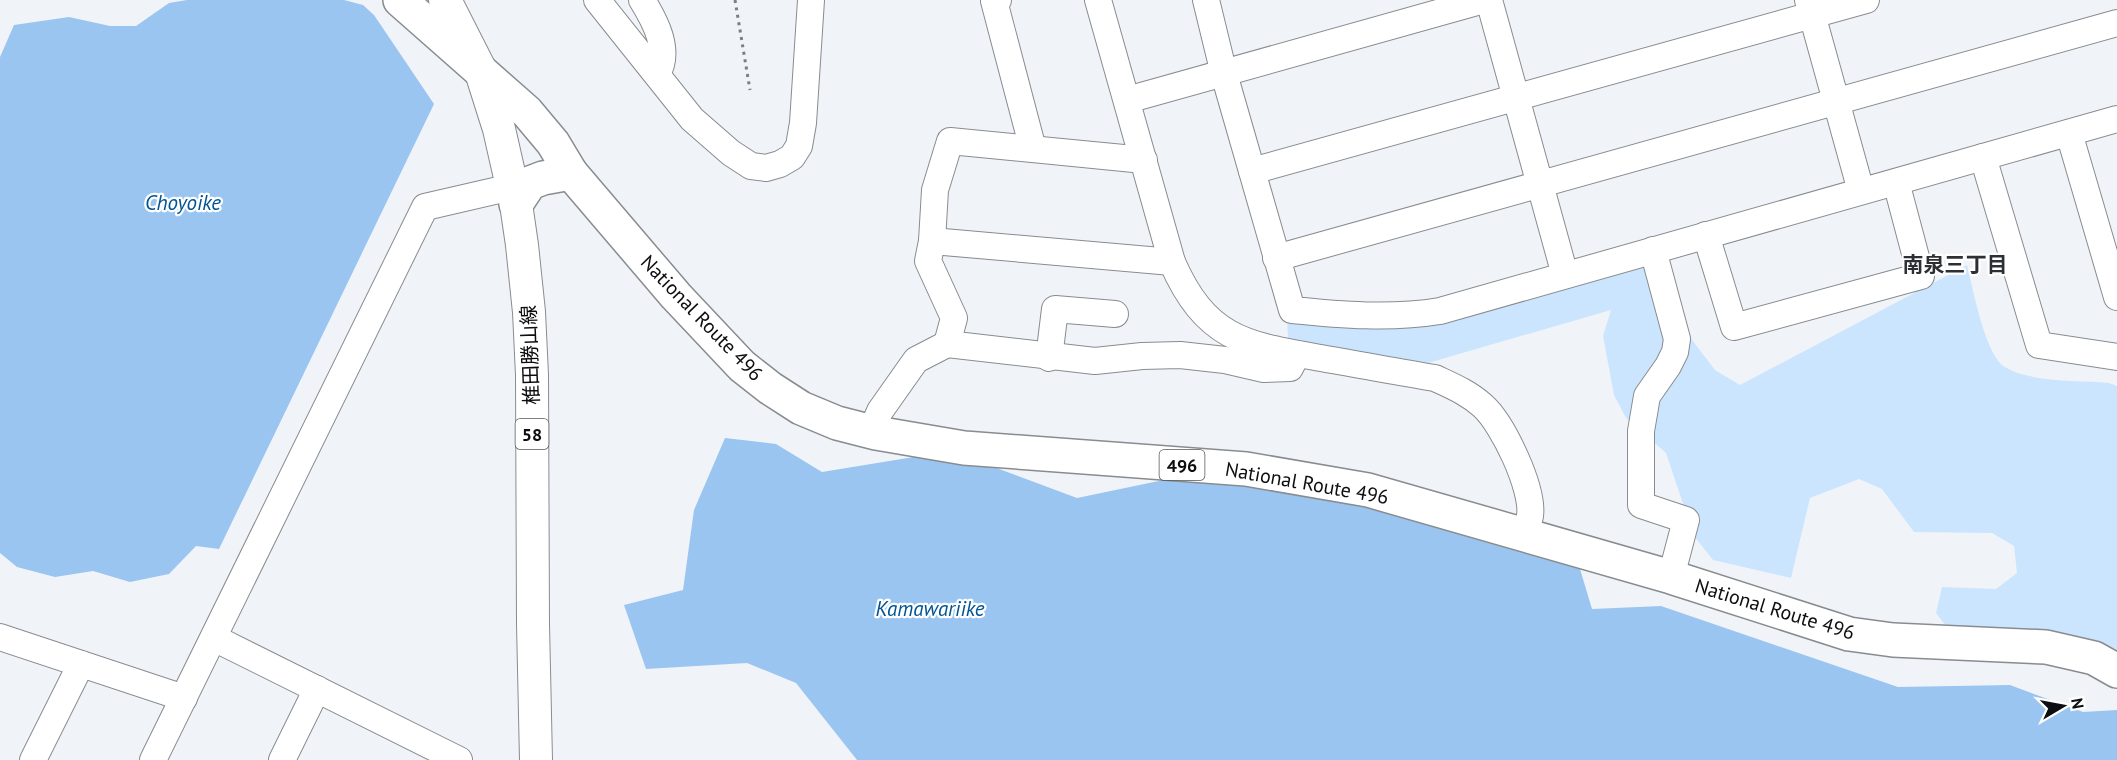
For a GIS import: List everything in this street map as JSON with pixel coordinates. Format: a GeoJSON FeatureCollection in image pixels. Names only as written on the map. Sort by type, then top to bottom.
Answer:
{"type":"FeatureCollection","features":[{"type":"Feature","properties":{"kind":"highway","name":"National Route 496"},"geometry":{"type":"LineString","coordinates":[[400,0],[527,112],[553,143],[571,173],[676,296],[742,366],[801,408],[837,423],[871,432],[964,448],[1246,470],[1368,490],[1671,577],[1849,634],[1893,640],[2046,647],[2094,658],[2117,671]]}},
{"type":"Feature","properties":{"kind":"highway"},"geometry":{"type":"LineString","coordinates":[[514,196],[530,183],[571,173]]}},
{"type":"Feature","properties":{"kind":"main road","name":"椎田勝山線"},"geometry":{"type":"LineString","coordinates":[[445,0],[480,69],[499,129],[522,245],[529,312],[532,375],[536,760]]}},
{"type":"Feature","properties":{"kind":"street"},"geometry":{"type":"LineString","coordinates":[[597,0],[692,119],[731,153],[751,166],[766,168],[792,157],[799,146],[811,0]]}},
{"type":"Feature","properties":{"kind":"street"},"geometry":{"type":"LineString","coordinates":[[642,0],[660,36],[663,63],[657,74]]}},
{"type":"Feature","properties":{"kind":"street"},"geometry":{"type":"LineString","coordinates":[[998,0],[994,1],[1033,149]]}},
{"type":"Feature","properties":{"kind":"street"},"geometry":{"type":"LineString","coordinates":[[1098,0],[1172,262],[1181,284],[1193,302],[1222,329],[1253,345],[1435,378],[1461,390],[1484,406],[1504,432],[1520,471],[1529,500],[1530,516],[1524,534]]}},
{"type":"Feature","properties":{"kind":"street"},"geometry":{"type":"LineString","coordinates":[[1206,0],[1224,74],[1292,310],[1341,315],[1416,315],[1440,311],[2117,119]]}},
{"type":"Feature","properties":{"kind":"street"},"geometry":{"type":"LineString","coordinates":[[1127,100],[1487,0],[1565,275]]}},
{"type":"Feature","properties":{"kind":"street"},"geometry":{"type":"LineString","coordinates":[[1252,171],[1516,98],[1810,7],[1866,0]]}},
{"type":"Feature","properties":{"kind":"street"},"geometry":{"type":"LineString","coordinates":[[1810,7],[1861,191]]}},
{"type":"Feature","properties":{"kind":"street"},"geometry":{"type":"LineString","coordinates":[[1276,258],[2117,23]]}},
{"type":"Feature","properties":{"kind":"street"},"geometry":{"type":"LineString","coordinates":[[2069,132],[2117,297]]}},
{"type":"Feature","properties":{"kind":"street"},"geometry":{"type":"LineString","coordinates":[[947,344],[954,318],[928,261],[932,241],[935,190],[950,141],[1144,160]]}},
{"type":"Feature","properties":{"kind":"street"},"geometry":{"type":"LineString","coordinates":[[1983,157],[2039,345],[2117,357]]}},
{"type":"Feature","properties":{"kind":"street"},"geometry":{"type":"LineString","coordinates":[[1706,235],[1734,327],[1921,276],[1896,182]]}},
{"type":"Feature","properties":{"kind":"street"},"geometry":{"type":"LineString","coordinates":[[153,760],[425,207],[514,196]]}},
{"type":"Feature","properties":{"kind":"street"},"geometry":{"type":"LineString","coordinates":[[932,241],[1172,262]]}},
{"type":"Feature","properties":{"kind":"street"},"geometry":{"type":"LineString","coordinates":[[1653,250],[1677,339],[1675,352],[1668,366],[1647,396],[1641,430],[1641,505],[1686,520],[1671,577]]}},
{"type":"Feature","properties":{"kind":"street"},"geometry":{"type":"LineString","coordinates":[[1049,358],[1055,309],[1115,314]]}},
{"type":"Feature","properties":{"kind":"street"},"geometry":{"type":"LineString","coordinates":[[871,432],[880,411],[916,360],[947,344],[1095,362],[1142,356],[1180,356],[1225,360],[1264,369],[1290,369],[1297,354]]}},
{"type":"Feature","properties":{"kind":"street"},"geometry":{"type":"LineString","coordinates":[[0,637],[184,698]]}},
{"type":"Feature","properties":{"kind":"street"},"geometry":{"type":"LineString","coordinates":[[214,638],[459,760]]}},
{"type":"Feature","properties":{"kind":"street"},"geometry":{"type":"LineString","coordinates":[[33,760],[81,664]]}},
{"type":"Feature","properties":{"kind":"street"},"geometry":{"type":"LineString","coordinates":[[282,760],[317,689]]}},
{"type":"Feature","properties":{"kind":"path"},"geometry":{"type":"LineString","coordinates":[[735,0],[750,90]]}},
{"type":"Feature","properties":{"kind":"shaded area"},"geometry":{"type":"Polygon","coordinates":[[[1657,259],[1683,328],[1715,370],[1740,385],[1967,265],[1986,336],[1991,349],[2005,367],[2028,376],[2109,383],[2117,386],[2117,658],[1952,634],[1936,613],[1942,587],[1996,589],[2017,573],[2014,546],[1992,533],[1914,532],[1882,489],[1859,479],[1810,498],[1791,578],[1713,560],[1694,536],[1666,453],[1626,418],[1614,395],[1603,336],[1611,310],[1428,363],[1288,339],[1287,318],[1415,322],[1657,259]]]}},
{"type":"Feature","properties":{"kind":"water","name":"Choyoike"},"geometry":{"type":"Polygon","coordinates":[[[187,0],[344,0],[363,5],[374,15],[434,104],[219,549],[196,546],[169,574],[130,582],[93,571],[55,577],[17,567],[0,553],[0,57],[14,25],[69,17],[110,26],[136,26],[169,3],[187,0]]]}},
{"type":"Feature","properties":{"kind":"water","name":"Kamawariike"},"geometry":{"type":"Polygon","coordinates":[[[725,438],[776,444],[822,472],[926,455],[978,461],[1077,498],[1178,477],[1353,499],[1580,569],[1592,609],[1661,606],[1898,687],[2010,685],[2083,712],[2117,710],[2117,760],[857,760],[796,683],[747,663],[646,669],[624,605],[683,590],[694,510],[725,438]]]}},
{"type":"Feature","properties":{"kind":"district","name":"南泉三丁目"},"geometry":{"type":"Point","coordinates":[1955,264]}}]}
